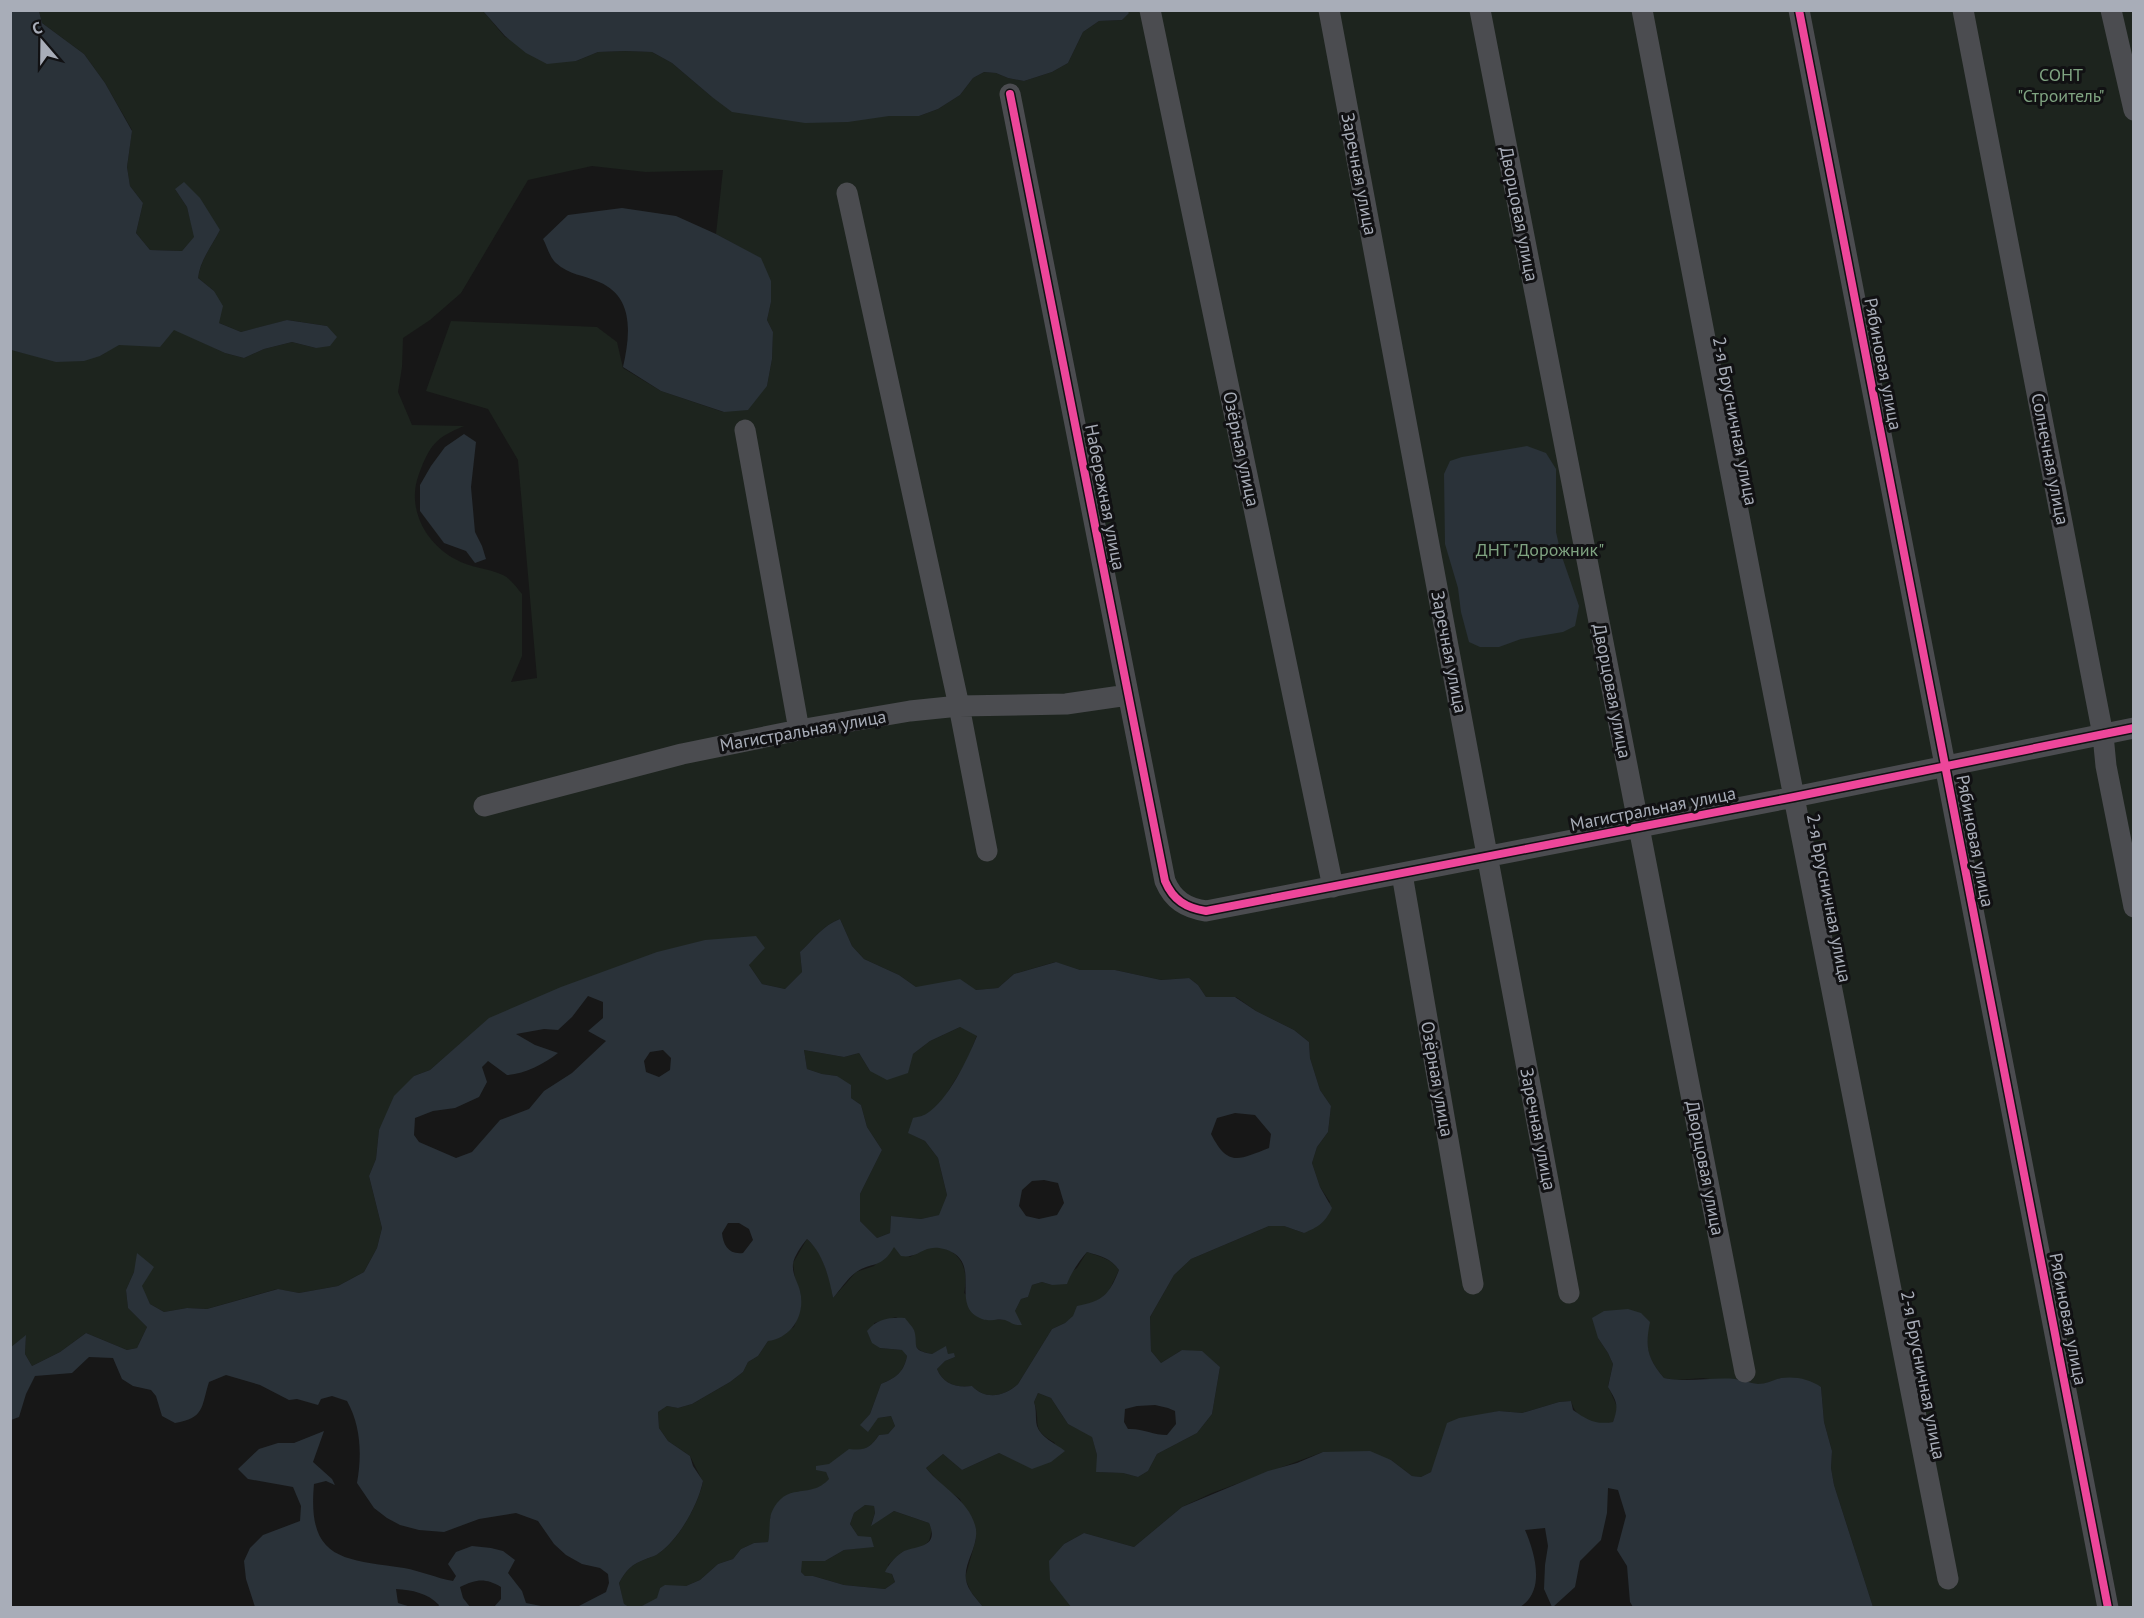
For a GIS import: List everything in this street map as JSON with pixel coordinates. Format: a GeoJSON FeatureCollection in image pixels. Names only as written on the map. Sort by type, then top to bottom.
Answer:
{"type":"FeatureCollection","features":[{"type":"Feature","properties":{"kind":"street","name":"Озёрная улица"},"geometry":{"type":"LineString","coordinates":[[1150,10],[1333,887]]}},
{"type":"Feature","properties":{"kind":"street","name":"Заречная улица"},"geometry":{"type":"LineString","coordinates":[[1329,10],[1569,1293]]}},
{"type":"Feature","properties":{"kind":"street","name":"Дворцовая улица"},"geometry":{"type":"LineString","coordinates":[[1480,10],[1745,1372]]}},
{"type":"Feature","properties":{"kind":"street","name":"2-я Брусничная улица"},"geometry":{"type":"LineString","coordinates":[[1642,10],[1712,384],[1948,1579]]}},
{"type":"Feature","properties":{"kind":"street","name":"Рябиновая улица"},"geometry":{"type":"LineString","coordinates":[[1799,10],[2108,1608]]}},
{"type":"Feature","properties":{"kind":"street","name":"Солнечная улица"},"geometry":{"type":"LineString","coordinates":[[1963,10],[2103,735],[2106,766],[2133,907]]}},
{"type":"Feature","properties":{"kind":"street"},"geometry":{"type":"LineString","coordinates":[[2111,10],[2133,110]]}},
{"type":"Feature","properties":{"kind":"street","name":"Набережная улица"},"geometry":{"type":"LineString","coordinates":[[1010,94],[1165,881],[1170,893],[1179,902]]}},
{"type":"Feature","properties":{"kind":"street"},"geometry":{"type":"LineString","coordinates":[[847,193],[959,706],[987,851]]}},
{"type":"Feature","properties":{"kind":"street"},"geometry":{"type":"LineString","coordinates":[[746,430],[799,730]]}},
{"type":"Feature","properties":{"kind":"street","name":"Магистральная улица"},"geometry":{"type":"LineString","coordinates":[[484,806],[682,754],[799,730],[910,711],[959,706],[1066,704],[1128,695]]}},
{"type":"Feature","properties":{"kind":"street","name":"Магистральная улица"},"geometry":{"type":"LineString","coordinates":[[1179,902],[1193,909],[1206,911],[1794,797],[2133,728]]}},
{"type":"Feature","properties":{"kind":"street","name":"Озёрная улица"},"geometry":{"type":"LineString","coordinates":[[1402,874],[1473,1284]]}},
{"type":"Feature","properties":{"kind":"green space","name":"ДНТ \"Дорожник\""},"geometry":{"type":"Polygon","coordinates":[[[39,11],[483,11],[505,37],[576,61],[598,52],[652,52],[672,63],[712,97],[889,116],[919,116],[938,109],[960,95],[973,78],[984,72],[1024,81],[1052,72],[1068,63],[1083,32],[1099,21],[1122,20],[1128,13],[1127,11],[2133,11],[2133,1607],[1873,1607],[1834,1485],[1831,1468],[1832,1451],[1824,1422],[1821,1387],[1781,1378],[1764,1384],[1756,1384],[1735,1379],[1677,1380],[1664,1378],[1649,1352],[1647,1338],[1649,1322],[1598,1338],[1613,1364],[1608,1386],[1618,1409],[1613,1422],[1600,1423],[1587,1420],[1577,1413],[1571,1401],[1559,1402],[1522,1413],[1499,1411],[1481,1415],[1431,1472],[1421,1477],[1412,1476],[1391,1460],[1323,1452],[1212,1493],[1182,1507],[1134,1547],[1084,1533],[1064,1544],[1050,1561],[1064,1597],[1071,1607],[983,1607],[971,1592],[965,1578],[976,1539],[960,1499],[943,1487],[926,1468],[943,1454],[962,1470],[999,1453],[1032,1468],[1055,1443],[1039,1430],[1034,1402],[1038,1393],[1051,1398],[1068,1424],[1092,1436],[1097,1455],[1097,1472],[1123,1473],[1138,1477],[1148,1471],[1157,1454],[1197,1433],[1212,1414],[1220,1367],[1202,1352],[1182,1350],[1161,1363],[1151,1351],[1150,1317],[1174,1275],[1191,1259],[1269,1226],[1284,1226],[1304,1233],[1330,1202],[1320,1187],[1312,1163],[1317,1147],[1328,1132],[1331,1106],[1320,1090],[1310,1058],[1309,1042],[1294,1030],[1256,1011],[1236,997],[1206,997],[1198,985],[1189,978],[1161,980],[1115,970],[1080,970],[1055,962],[1014,974],[998,988],[976,990],[916,987],[899,975],[864,959],[852,946],[840,919],[823,929],[800,952],[802,972],[785,989],[762,984],[749,965],[756,936],[469,1036],[430,1070],[414,1076],[379,1130],[376,1159],[369,1176],[382,1228],[377,1248],[364,1272],[338,1286],[299,1293],[277,1289],[207,1309],[187,1308],[164,1312],[150,1304],[134,1272],[126,1290],[128,1308],[147,1327],[137,1348],[127,1350],[86,1333],[60,1352],[32,1366],[25,1354],[26,1336],[11,1347],[11,350],[32,355],[100,356],[119,344],[174,329],[225,353],[244,358],[264,349],[292,342],[316,348],[327,326],[288,320],[241,332],[219,323],[214,291],[198,278],[204,259],[220,230],[175,189],[187,207],[195,237],[182,251],[150,250],[136,233],[143,203],[130,186],[127,167],[132,130],[105,83],[84,54],[42,23],[39,11]],[[592,166],[528,180],[461,293],[430,320],[403,338],[398,392],[412,425],[464,426],[446,434],[430,449],[416,486],[417,511],[427,534],[444,552],[467,564],[503,575],[522,594],[522,656],[511,682],[537,678],[518,460],[488,409],[426,391],[451,321],[597,327],[617,342],[623,368],[661,391],[723,412],[767,386],[772,359],[773,332],[767,320],[771,302],[760,258],[716,234],[723,170],[646,172],[592,166]]]}},
{"type":"Feature","properties":{"kind":"green space"},"geometry":{"type":"Polygon","coordinates":[[[960,1027],[977,1035],[967,1061],[942,1101],[909,1133],[925,1141],[938,1158],[947,1195],[940,1215],[921,1219],[891,1216],[890,1233],[877,1238],[860,1221],[860,1194],[882,1150],[867,1127],[861,1105],[851,1098],[837,1076],[807,1069],[804,1050],[844,1057],[859,1053],[870,1071],[913,1054],[930,1041],[960,1027]]]}},
{"type":"Feature","properties":{"kind":"green space"},"geometry":{"type":"Polygon","coordinates":[[[807,1239],[819,1251],[830,1280],[833,1298],[856,1272],[874,1266],[894,1246],[910,1257],[929,1247],[949,1250],[964,1267],[964,1293],[998,1320],[1005,1320],[1015,1311],[1021,1299],[1028,1297],[1032,1285],[1042,1282],[1052,1285],[1077,1268],[1087,1252],[1109,1260],[1119,1270],[1108,1293],[1065,1323],[1052,1329],[1018,1384],[1001,1394],[989,1395],[972,1386],[955,1385],[946,1381],[937,1369],[945,1361],[955,1357],[948,1354],[946,1347],[932,1354],[919,1349],[915,1344],[914,1330],[896,1317],[874,1323],[880,1348],[903,1350],[907,1356],[898,1374],[881,1384],[870,1414],[861,1425],[878,1418],[891,1416],[895,1426],[888,1434],[879,1435],[867,1448],[849,1450],[829,1465],[826,1472],[830,1479],[822,1488],[810,1490],[770,1517],[771,1529],[768,1542],[754,1543],[741,1549],[733,1559],[718,1564],[700,1580],[686,1586],[660,1588],[658,1598],[645,1605],[633,1607],[624,1605],[619,1583],[622,1578],[633,1565],[657,1554],[674,1539],[692,1511],[703,1482],[690,1456],[668,1441],[659,1428],[658,1412],[667,1406],[678,1408],[692,1404],[730,1382],[743,1372],[748,1362],[758,1356],[768,1341],[794,1327],[801,1306],[793,1263],[807,1239]]]}},
{"type":"Feature","properties":{"kind":"green space"},"geometry":{"type":"Polygon","coordinates":[[[865,1505],[874,1506],[875,1513],[871,1525],[894,1511],[929,1523],[932,1530],[929,1541],[921,1548],[902,1552],[888,1565],[895,1582],[885,1589],[844,1585],[805,1576],[801,1572],[801,1561],[825,1561],[844,1550],[874,1546],[858,1536],[850,1524],[854,1513],[865,1505]]]}},
{"type":"Feature","properties":{"kind":"shaded area"},"geometry":{"type":"Polygon","coordinates":[[[11,10],[39,11],[42,23],[84,54],[105,83],[132,131],[127,167],[130,186],[143,203],[136,233],[150,250],[182,251],[194,237],[187,207],[175,189],[184,182],[200,198],[220,230],[204,259],[198,278],[214,291],[223,306],[219,323],[241,332],[287,320],[327,326],[337,337],[330,346],[316,348],[292,342],[264,349],[244,358],[225,353],[174,330],[160,347],[119,345],[100,356],[84,361],[56,362],[11,350],[11,10]]]}},
{"type":"Feature","properties":{"kind":"shaded area"},"geometry":{"type":"Polygon","coordinates":[[[483,11],[1127,11],[1129,13],[1122,20],[1099,21],[1083,32],[1068,63],[1052,72],[1024,81],[984,72],[973,78],[960,95],[938,109],[919,116],[889,116],[848,122],[805,123],[732,112],[672,63],[652,52],[598,52],[576,61],[547,64],[526,53],[505,36],[483,11]]]}},
{"type":"Feature","properties":{"kind":"shaded area"},"geometry":{"type":"Polygon","coordinates":[[[622,208],[676,216],[761,258],[771,281],[771,302],[767,320],[773,332],[772,359],[767,386],[748,410],[724,412],[661,391],[623,367],[628,330],[624,307],[619,297],[599,282],[566,270],[552,258],[543,239],[568,215],[622,208]]]}},
{"type":"Feature","properties":{"kind":"shaded area"},"geometry":{"type":"Polygon","coordinates":[[[464,434],[476,442],[471,487],[475,532],[486,559],[475,563],[466,551],[444,543],[420,511],[420,485],[445,447],[464,434]]]}},
{"type":"Feature","properties":{"kind":"shaded area"},"geometry":{"type":"Polygon","coordinates":[[[1527,446],[1546,453],[1556,469],[1556,532],[1579,606],[1575,626],[1563,632],[1521,639],[1499,647],[1480,647],[1469,642],[1461,612],[1458,588],[1445,544],[1444,474],[1450,461],[1527,446]]]}},
{"type":"Feature","properties":{"kind":"shaded area"},"geometry":{"type":"Polygon","coordinates":[[[840,919],[852,946],[864,959],[899,975],[916,987],[960,979],[976,990],[998,988],[1014,974],[1056,962],[1080,970],[1115,970],[1161,980],[1189,978],[1198,985],[1206,997],[1235,997],[1256,1011],[1294,1030],[1309,1042],[1310,1058],[1320,1090],[1331,1106],[1328,1132],[1317,1147],[1312,1163],[1320,1187],[1332,1208],[1324,1221],[1304,1233],[1284,1226],[1269,1226],[1191,1259],[1174,1275],[1150,1317],[1151,1351],[1161,1363],[1182,1350],[1202,1351],[1220,1367],[1212,1414],[1197,1433],[1157,1454],[1148,1471],[1138,1477],[1123,1473],[1096,1472],[1097,1455],[1092,1437],[1068,1424],[1051,1398],[1038,1393],[1034,1402],[1039,1430],[1065,1451],[1051,1462],[1032,1469],[999,1453],[962,1470],[943,1454],[926,1468],[972,1516],[976,1539],[967,1566],[966,1580],[983,1607],[640,1607],[657,1598],[660,1588],[665,1585],[686,1586],[700,1580],[718,1564],[733,1559],[741,1549],[754,1543],[768,1542],[771,1514],[777,1503],[791,1493],[814,1489],[829,1479],[826,1472],[816,1470],[816,1466],[829,1464],[849,1449],[867,1448],[879,1435],[888,1434],[895,1426],[891,1416],[878,1418],[868,1432],[860,1425],[870,1414],[881,1384],[899,1374],[907,1356],[902,1350],[880,1348],[872,1343],[867,1331],[875,1324],[889,1319],[905,1318],[914,1330],[916,1346],[920,1351],[932,1354],[946,1346],[948,1354],[954,1353],[955,1357],[945,1361],[937,1369],[946,1381],[955,1385],[972,1386],[989,1395],[1007,1392],[1018,1384],[1052,1329],[1073,1316],[1077,1306],[1093,1302],[1104,1296],[1112,1285],[1119,1270],[1116,1266],[1109,1260],[1087,1252],[1075,1267],[1067,1284],[1052,1285],[1042,1282],[1032,1285],[1028,1297],[1021,1299],[1015,1311],[1022,1325],[1018,1325],[1005,1320],[985,1320],[972,1313],[967,1304],[963,1263],[956,1255],[944,1249],[931,1248],[913,1255],[901,1256],[894,1247],[885,1259],[852,1275],[833,1298],[821,1258],[807,1239],[793,1264],[801,1309],[799,1317],[790,1330],[768,1341],[758,1356],[748,1362],[743,1372],[730,1382],[692,1404],[678,1408],[667,1406],[658,1412],[659,1428],[668,1441],[690,1456],[693,1466],[703,1481],[692,1511],[674,1539],[658,1554],[633,1565],[619,1583],[624,1604],[629,1607],[577,1607],[606,1592],[609,1583],[608,1574],[600,1568],[582,1564],[566,1555],[554,1544],[538,1521],[516,1513],[479,1519],[444,1532],[419,1530],[400,1525],[387,1518],[374,1508],[357,1483],[360,1451],[355,1420],[347,1401],[332,1396],[321,1399],[318,1405],[297,1399],[289,1400],[260,1385],[226,1375],[209,1382],[203,1405],[197,1414],[185,1421],[175,1423],[162,1416],[156,1396],[151,1390],[133,1386],[122,1379],[113,1358],[89,1357],[72,1373],[35,1376],[26,1394],[19,1417],[11,1420],[11,1347],[26,1335],[25,1354],[32,1366],[60,1352],[86,1333],[127,1350],[137,1348],[147,1327],[128,1308],[126,1290],[134,1272],[137,1253],[154,1267],[142,1286],[150,1304],[164,1312],[187,1308],[207,1309],[278,1289],[299,1293],[338,1286],[364,1272],[377,1248],[382,1228],[369,1176],[376,1159],[379,1130],[394,1096],[414,1076],[430,1070],[489,1018],[561,987],[657,952],[705,940],[756,936],[765,948],[749,965],[762,984],[785,989],[802,972],[800,952],[823,929],[840,919]],[[588,996],[572,1017],[558,1030],[544,1029],[516,1034],[535,1045],[558,1053],[534,1068],[507,1075],[488,1061],[482,1067],[487,1082],[479,1097],[455,1108],[433,1111],[415,1118],[414,1135],[419,1142],[456,1158],[472,1152],[500,1120],[529,1109],[544,1091],[572,1073],[606,1041],[588,1031],[603,1018],[603,1002],[588,996]],[[960,1027],[930,1041],[913,1054],[908,1073],[887,1080],[870,1071],[859,1053],[844,1057],[804,1050],[807,1069],[837,1076],[851,1085],[851,1098],[861,1105],[867,1127],[882,1150],[860,1194],[860,1221],[877,1238],[890,1233],[891,1216],[921,1219],[939,1215],[947,1195],[938,1158],[925,1141],[908,1133],[913,1118],[925,1115],[942,1099],[963,1067],[977,1036],[960,1027]],[[663,1050],[650,1052],[644,1061],[646,1072],[659,1077],[670,1070],[671,1058],[663,1050]],[[1235,1113],[1217,1118],[1211,1134],[1223,1152],[1235,1158],[1242,1158],[1269,1148],[1271,1134],[1255,1115],[1235,1113]],[[1044,1180],[1032,1181],[1022,1190],[1019,1206],[1026,1216],[1039,1219],[1057,1215],[1064,1203],[1058,1183],[1044,1180]],[[728,1223],[722,1233],[730,1251],[738,1253],[743,1253],[753,1240],[749,1229],[739,1223],[728,1223]],[[1155,1405],[1125,1409],[1124,1422],[1128,1429],[1167,1435],[1176,1424],[1175,1411],[1168,1408],[1155,1405]],[[865,1505],[854,1513],[850,1524],[858,1536],[871,1537],[874,1547],[844,1550],[825,1561],[802,1561],[801,1572],[805,1576],[844,1585],[885,1589],[895,1582],[892,1574],[885,1572],[894,1559],[901,1553],[924,1545],[931,1538],[932,1532],[929,1523],[894,1511],[871,1526],[875,1513],[874,1506],[865,1505]]]}},
{"type":"Feature","properties":{"kind":"shaded area"},"geometry":{"type":"Polygon","coordinates":[[[1628,1309],[1641,1313],[1650,1322],[1649,1352],[1664,1378],[1735,1379],[1758,1384],[1792,1377],[1807,1380],[1821,1387],[1824,1422],[1832,1451],[1831,1468],[1834,1485],[1873,1607],[1633,1607],[1630,1602],[1627,1566],[1617,1550],[1626,1516],[1618,1490],[1608,1488],[1607,1513],[1601,1540],[1580,1561],[1575,1587],[1553,1607],[1544,1589],[1548,1546],[1545,1528],[1525,1530],[1535,1560],[1536,1582],[1528,1600],[1520,1607],[1071,1607],[1050,1580],[1049,1561],[1064,1544],[1084,1533],[1134,1547],[1182,1507],[1268,1471],[1297,1463],[1323,1452],[1370,1451],[1391,1460],[1412,1476],[1421,1477],[1431,1472],[1447,1423],[1459,1418],[1499,1411],[1522,1413],[1559,1402],[1571,1401],[1573,1410],[1587,1419],[1602,1423],[1613,1422],[1616,1404],[1608,1387],[1613,1364],[1598,1338],[1592,1318],[1604,1311],[1628,1309]]]}},
{"type":"Feature","properties":{"kind":"shaded area"},"geometry":{"type":"Polygon","coordinates":[[[324,1431],[313,1462],[332,1479],[335,1485],[326,1481],[314,1484],[313,1509],[316,1528],[323,1542],[333,1551],[346,1558],[410,1569],[453,1581],[456,1576],[448,1564],[456,1552],[472,1546],[503,1551],[515,1560],[508,1573],[522,1591],[526,1603],[546,1607],[494,1607],[501,1599],[501,1587],[481,1581],[460,1587],[463,1598],[470,1607],[438,1607],[435,1601],[425,1595],[396,1589],[398,1603],[411,1607],[255,1607],[246,1579],[244,1561],[250,1548],[263,1535],[300,1521],[301,1506],[293,1487],[248,1479],[238,1469],[259,1449],[278,1443],[294,1443],[324,1431]]]}},
{"type":"Feature","properties":{"kind":"cycle path"},"geometry":{"type":"LineString","coordinates":[[1799,10],[2108,1608]]}},
{"type":"Feature","properties":{"kind":"cycle path"},"geometry":{"type":"LineString","coordinates":[[1010,94],[1165,881],[1176,898],[1186,905],[1206,911],[1794,797],[2134,728]]}},
{"type":"Feature","properties":{"kind":"park label","name":"СОНТ \"Строитель\""},"geometry":{"type":"Point","coordinates":[2061,85]}}]}
